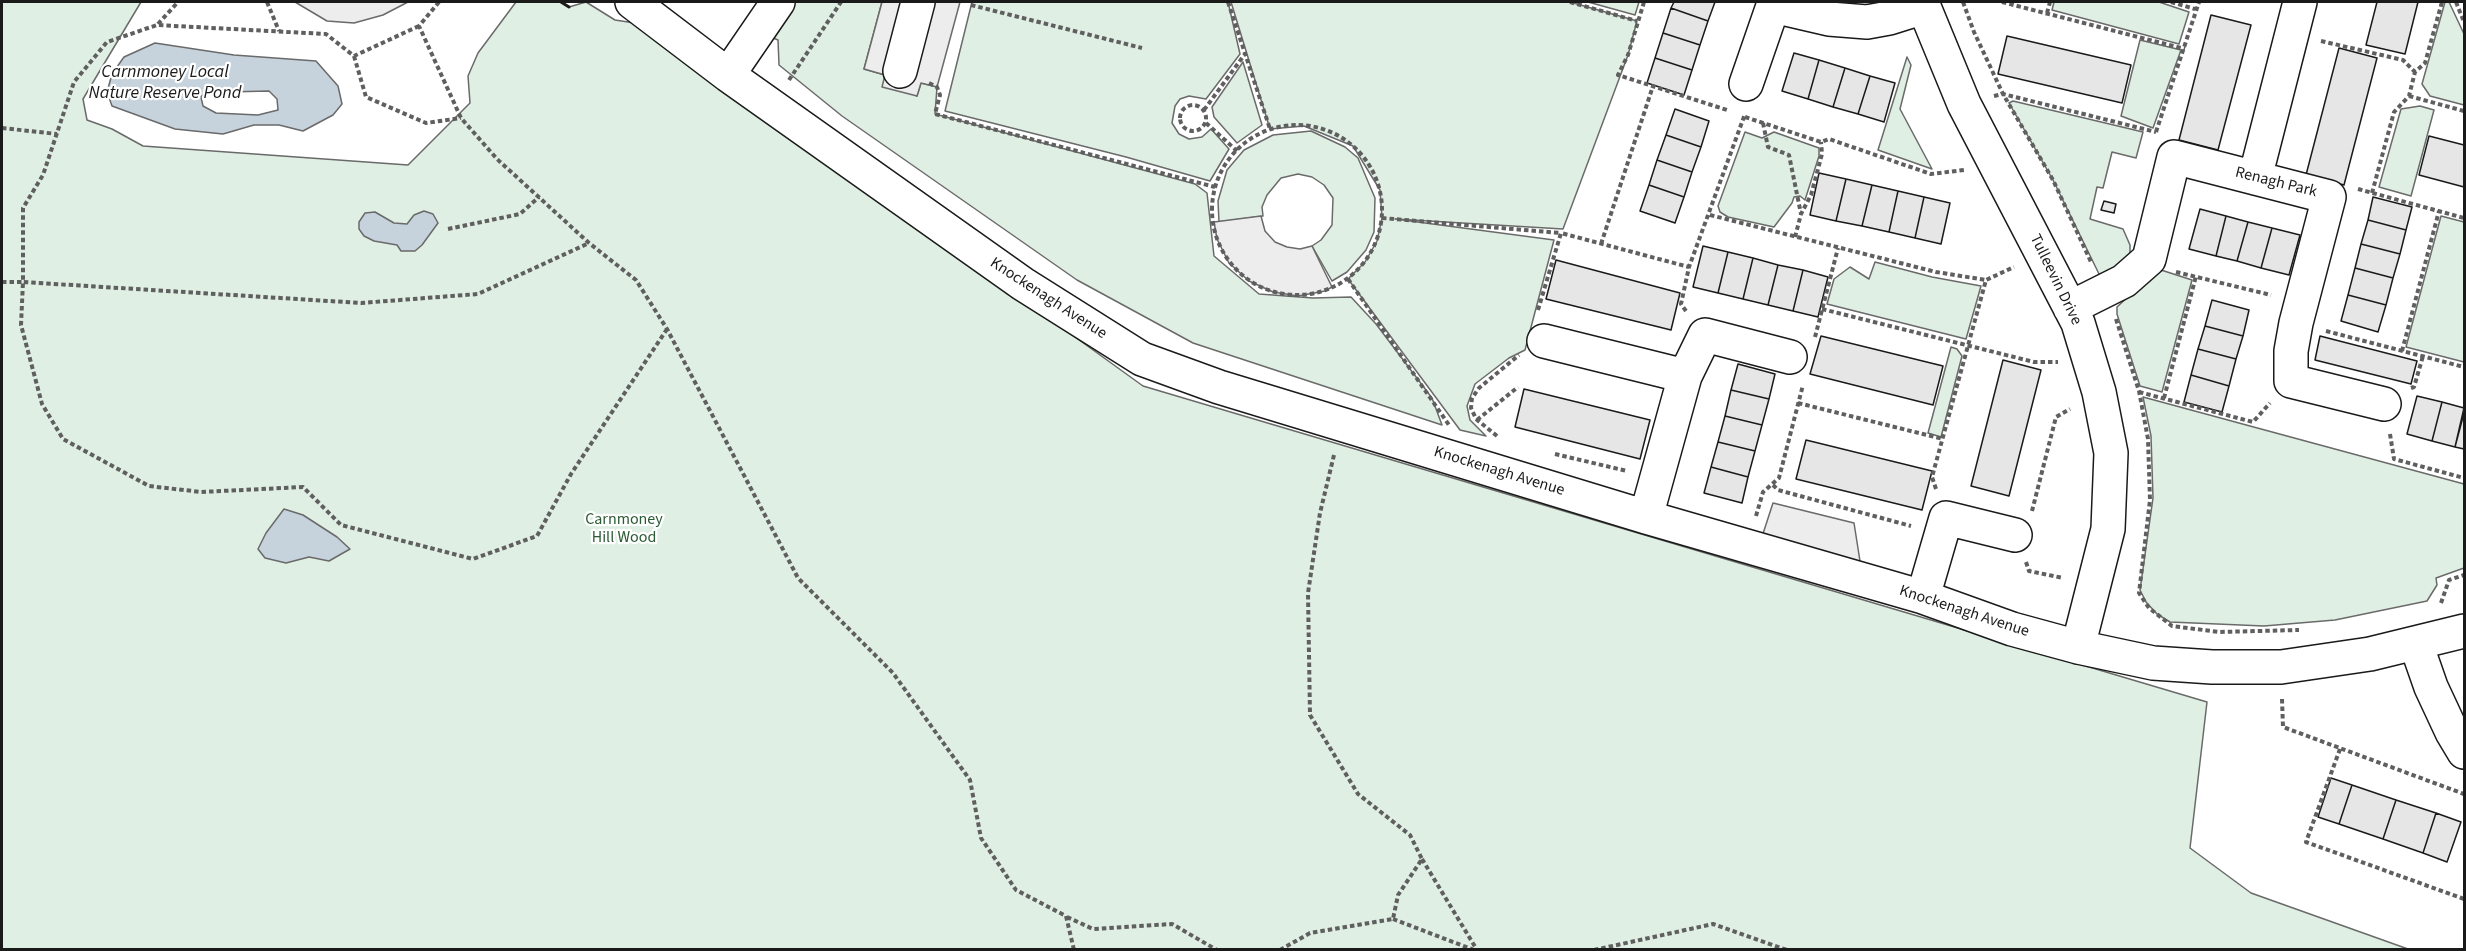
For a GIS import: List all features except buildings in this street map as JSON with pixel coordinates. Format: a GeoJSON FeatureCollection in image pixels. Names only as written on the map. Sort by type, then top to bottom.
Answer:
{"type":"FeatureCollection","features":[{"type":"Feature","properties":{"kind":"street","name":"Knockenagh Avenue"},"geometry":{"type":"LineString","coordinates":[[632,2],[728,75],[1023,284],[1142,359],[1220,387],[1646,517],[1923,597],[2012,628],[2078,647],[2153,663],[2212,667],[2281,667],[2370,654],[2464,631]]}},
{"type":"Feature","properties":{"kind":"street"},"geometry":{"type":"LineString","coordinates":[[728,75],[777,2]]}},
{"type":"Feature","properties":{"kind":"street"},"geometry":{"type":"LineString","coordinates":[[900,71],[918,2]]}},
{"type":"Feature","properties":{"kind":"street"},"geometry":{"type":"LineString","coordinates":[[2255,178],[2300,2]]}},
{"type":"Feature","properties":{"kind":"street"},"geometry":{"type":"LineString","coordinates":[[1746,84],[1773,6],[1829,19],[1867,22],[1889,18],[1923,4]]}},
{"type":"Feature","properties":{"kind":"street","name":"Tulleevin Drive"},"geometry":{"type":"LineString","coordinates":[[1923,4],[1964,104],[2078,323],[2099,393],[2111,453],[2108,529],[2078,647]]}},
{"type":"Feature","properties":{"kind":"street"},"geometry":{"type":"LineString","coordinates":[[2070,308],[2124,280],[2148,259],[2165,145]]}},
{"type":"Feature","properties":{"kind":"street","name":"Renagh Park"},"geometry":{"type":"LineString","coordinates":[[2165,145],[2255,178],[2329,196],[2291,351],[2291,381]]}},
{"type":"Feature","properties":{"kind":"street"},"geometry":{"type":"LineString","coordinates":[[1646,517],[1685,376],[1705,335],[1803,358]]}},
{"type":"Feature","properties":{"kind":"street"},"geometry":{"type":"LineString","coordinates":[[1544,341],[1685,376]]}},
{"type":"Feature","properties":{"kind":"street"},"geometry":{"type":"LineString","coordinates":[[2291,381],[2384,404]]}},
{"type":"Feature","properties":{"kind":"street"},"geometry":{"type":"LineString","coordinates":[[1923,597],[1943,526],[2015,535]]}},
{"type":"Feature","properties":{"kind":"street"},"geometry":{"type":"LineString","coordinates":[[2416,644],[2431,687],[2464,752]]}},
{"type":"Feature","properties":{"kind":"path"},"geometry":{"type":"LineString","coordinates":[[157,25],[177,2]]}},
{"type":"Feature","properties":{"kind":"path"},"geometry":{"type":"LineString","coordinates":[[267,2],[279,31]]}},
{"type":"Feature","properties":{"kind":"path"},"geometry":{"type":"LineString","coordinates":[[354,56],[419,26],[439,2]]}},
{"type":"Feature","properties":{"kind":"path"},"geometry":{"type":"LineString","coordinates":[[772,106],[841,2]]}},
{"type":"Feature","properties":{"kind":"path"},"geometry":{"type":"LineString","coordinates":[[1228,2],[1270,129]]}},
{"type":"Feature","properties":{"kind":"path"},"geometry":{"type":"LineString","coordinates":[[1570,2],[1637,21]]}},
{"type":"Feature","properties":{"kind":"path"},"geometry":{"type":"LineString","coordinates":[[1644,2],[1628,56],[1617,75],[1821,142],[1829,139],[1930,174],[1997,165]]}},
{"type":"Feature","properties":{"kind":"path"},"geometry":{"type":"LineString","coordinates":[[1963,2],[1974,32],[2003,94],[2053,180],[2124,338],[2139,392],[2148,439],[2150,500],[2140,567],[2139,593],[2149,608],[2172,626],[2219,632],[2303,630]]}},
{"type":"Feature","properties":{"kind":"path"},"geometry":{"type":"LineString","coordinates":[[2002,2],[2185,49]]}},
{"type":"Feature","properties":{"kind":"path"},"geometry":{"type":"LineString","coordinates":[[2047,13],[2050,2]]}},
{"type":"Feature","properties":{"kind":"path"},"geometry":{"type":"LineString","coordinates":[[2171,2],[2195,9]]}},
{"type":"Feature","properties":{"kind":"path"},"geometry":{"type":"LineString","coordinates":[[1964,104],[2003,94],[2165,145],[2185,49],[2195,9],[2199,2]]}},
{"type":"Feature","properties":{"kind":"path"},"geometry":{"type":"LineString","coordinates":[[2372,193],[2394,112],[2409,96],[2415,72],[2425,63],[2442,2]]}},
{"type":"Feature","properties":{"kind":"path"},"geometry":{"type":"LineString","coordinates":[[2456,2],[2464,22]]}},
{"type":"Feature","properties":{"kind":"path"},"geometry":{"type":"LineString","coordinates":[[971,5],[1142,48]]}},
{"type":"Feature","properties":{"kind":"path"},"geometry":{"type":"LineString","coordinates":[[461,118],[426,123],[366,97],[354,56],[326,34],[157,25],[107,42],[74,82],[43,175],[23,208],[21,325],[42,404],[63,439],[149,486],[201,492],[303,487],[341,525],[473,559],[537,536],[571,474],[667,329]]}},
{"type":"Feature","properties":{"kind":"path"},"geometry":{"type":"LineString","coordinates":[[419,26],[461,118],[497,159],[589,243],[636,280],[667,329],[798,578],[893,673],[970,780],[981,838],[1016,890],[1093,929],[1172,924],[1217,950]]}},
{"type":"Feature","properties":{"kind":"path"},"geometry":{"type":"LineString","coordinates":[[2292,34],[2403,60],[2415,72]]}},
{"type":"Feature","properties":{"kind":"path"},"geometry":{"type":"LineString","coordinates":[[1237,151],[1206,123],[1204,110],[1245,54]]}},
{"type":"Feature","properties":{"kind":"path"},"geometry":{"type":"LineString","coordinates":[[900,71],[938,87],[940,95],[935,114],[1215,187]]}},
{"type":"Feature","properties":{"kind":"path"},"geometry":{"type":"LineString","coordinates":[[1705,335],[1682,304],[1689,267],[1745,117],[1746,84]]}},
{"type":"Feature","properties":{"kind":"path"},"geometry":{"type":"LineString","coordinates":[[1601,244],[1653,87]]}},
{"type":"Feature","properties":{"kind":"path"},"geometry":{"type":"LineString","coordinates":[[2409,96],[2464,111]]}},
{"type":"Feature","properties":{"kind":"path"},"geometry":{"type":"LineString","coordinates":[[1204,110],[1193,105],[1185,107],[1181,114],[1181,123],[1187,130],[1196,131],[1206,123]]}},
{"type":"Feature","properties":{"kind":"path"},"geometry":{"type":"LineString","coordinates":[[1763,123],[1768,147],[1789,155],[1801,214]]}},
{"type":"Feature","properties":{"kind":"path"},"geometry":{"type":"LineString","coordinates":[[1304,126],[1326,129],[1350,143],[1369,164],[1380,190],[1382,218],[1373,248],[1365,262],[1348,279],[1324,291],[1298,296],[1273,292],[1249,281],[1229,263],[1217,239],[1212,213],[1215,187],[1226,162],[1237,151],[1246,142],[1270,129],[1304,126]]}},
{"type":"Feature","properties":{"kind":"path"},"geometry":{"type":"LineString","coordinates":[[2,128],[57,134]]}},
{"type":"Feature","properties":{"kind":"path"},"geometry":{"type":"LineString","coordinates":[[1795,237],[1801,214],[1811,195],[1822,154],[1821,142]]}},
{"type":"Feature","properties":{"kind":"path"},"geometry":{"type":"LineString","coordinates":[[2329,196],[2350,187],[2464,218]]}},
{"type":"Feature","properties":{"kind":"path"},"geometry":{"type":"LineString","coordinates":[[448,230],[520,214],[539,197]]}},
{"type":"Feature","properties":{"kind":"path"},"geometry":{"type":"LineString","coordinates":[[2402,351],[2439,211]]}},
{"type":"Feature","properties":{"kind":"path"},"geometry":{"type":"LineString","coordinates":[[1710,215],[1936,272],[1986,280],[2042,254]]}},
{"type":"Feature","properties":{"kind":"path"},"geometry":{"type":"LineString","coordinates":[[1382,218],[1561,233]]}},
{"type":"Feature","properties":{"kind":"path"},"geometry":{"type":"LineString","coordinates":[[2,282],[373,302],[478,294],[589,243]]}},
{"type":"Feature","properties":{"kind":"path"},"geometry":{"type":"LineString","coordinates":[[1749,546],[1763,492],[1779,478],[1798,403],[1803,358],[1822,309],[1838,248]]}},
{"type":"Feature","properties":{"kind":"path"},"geometry":{"type":"LineString","coordinates":[[2148,259],[2165,269],[2196,276],[2402,351],[2464,367]]}},
{"type":"Feature","properties":{"kind":"path"},"geometry":{"type":"LineString","coordinates":[[2164,398],[2196,276]]}},
{"type":"Feature","properties":{"kind":"path"},"geometry":{"type":"LineString","coordinates":[[1348,279],[1449,422],[1459,460]]}},
{"type":"Feature","properties":{"kind":"path"},"geometry":{"type":"LineString","coordinates":[[1773,485],[1778,490],[1943,526],[1932,477],[1986,280]]}},
{"type":"Feature","properties":{"kind":"path"},"geometry":{"type":"LineString","coordinates":[[1822,309],[2034,362],[2089,361]]}},
{"type":"Feature","properties":{"kind":"path"},"geometry":{"type":"LineString","coordinates":[[2423,356],[2414,387],[2384,404],[2394,459],[2464,478]]}},
{"type":"Feature","properties":{"kind":"path"},"geometry":{"type":"LineString","coordinates":[[2139,392],[2253,422],[2291,381]]}},
{"type":"Feature","properties":{"kind":"path"},"geometry":{"type":"LineString","coordinates":[[1477,420],[1518,387]]}},
{"type":"Feature","properties":{"kind":"path"},"geometry":{"type":"LineString","coordinates":[[2064,578],[2029,571],[2015,535],[2034,509],[2056,417],[2099,393]]}},
{"type":"Feature","properties":{"kind":"path"},"geometry":{"type":"LineString","coordinates":[[1798,403],[1943,439]]}},
{"type":"Feature","properties":{"kind":"path"},"geometry":{"type":"LineString","coordinates":[[1342,425],[1320,513],[1308,592],[1310,715],[1358,794],[1410,835],[1475,950]]}},
{"type":"Feature","properties":{"kind":"path"},"geometry":{"type":"LineString","coordinates":[[2432,606],[2442,603],[2449,580],[2464,575]]}},
{"type":"Feature","properties":{"kind":"path"},"geometry":{"type":"LineString","coordinates":[[2281,667],[2283,727],[2464,794]]}},
{"type":"Feature","properties":{"kind":"path"},"geometry":{"type":"LineString","coordinates":[[2340,749],[2306,842],[2464,899]]}},
{"type":"Feature","properties":{"kind":"path"},"geometry":{"type":"LineString","coordinates":[[1393,919],[1398,895],[1422,859]]}},
{"type":"Feature","properties":{"kind":"path"},"geometry":{"type":"LineString","coordinates":[[1066,916],[1074,950]]}},
{"type":"Feature","properties":{"kind":"path"},"geometry":{"type":"LineString","coordinates":[[1280,950],[1310,933],[1393,919],[1475,950]]}},
{"type":"Feature","properties":{"kind":"path"},"geometry":{"type":"LineString","coordinates":[[1594,950],[1713,924],[1787,950]]}},
{"type":"Feature","properties":{"kind":"green space","name":"Carnmoney Hill Wood"},"geometry":{"type":"Polygon","coordinates":[[[2,2],[141,2],[83,99],[87,120],[112,129],[143,146],[408,165],[470,103],[468,76],[478,53],[516,2],[561,2],[569,7],[586,2],[615,20],[641,24],[1143,386],[2207,702],[2190,848],[2251,893],[2408,949],[2,950],[2,2]]]}},
{"type":"Feature","properties":{"kind":"green space"},"geometry":{"type":"Polygon","coordinates":[[[795,2],[882,2],[864,69],[885,75],[917,96],[921,83],[937,87],[935,114],[1195,184],[1207,193],[1214,256],[1259,294],[1313,298],[1351,297],[1376,324],[1432,398],[1442,425],[1193,343],[1077,280],[842,116],[779,65],[778,40],[771,37],[795,2]]]}},
{"type":"Feature","properties":{"kind":"green space"},"geometry":{"type":"Polygon","coordinates":[[[972,2],[1228,2],[1240,54],[1206,99],[1189,96],[1180,99],[1175,106],[1172,123],[1179,134],[1189,139],[1202,137],[1211,129],[1229,149],[1210,181],[945,111],[972,2]]]}},
{"type":"Feature","properties":{"kind":"green space"},"geometry":{"type":"Polygon","coordinates":[[[1231,2],[1570,2],[1637,21],[1628,55],[1563,229],[1395,219],[1554,240],[1525,350],[1509,358],[1475,384],[1467,406],[1470,420],[1486,436],[1460,430],[1348,279],[1365,262],[1377,241],[1382,218],[1380,190],[1353,146],[1304,126],[1270,129],[1231,2]]]}},
{"type":"Feature","properties":{"kind":"green space"},"geometry":{"type":"Polygon","coordinates":[[[1588,2],[1639,2],[1635,15],[1588,2]]]}},
{"type":"Feature","properties":{"kind":"green space"},"geometry":{"type":"Polygon","coordinates":[[[2054,2],[2159,2],[2189,12],[2179,44],[2052,10],[2054,2]]]}},
{"type":"Feature","properties":{"kind":"green space"},"geometry":{"type":"Polygon","coordinates":[[[2445,2],[2449,2],[2464,34],[2464,105],[2430,96],[2422,84],[2445,2]]]}},
{"type":"Feature","properties":{"kind":"green space"},"geometry":{"type":"Polygon","coordinates":[[[2140,40],[2181,50],[2153,128],[2121,116],[2140,40]]]}},
{"type":"Feature","properties":{"kind":"green space"},"geometry":{"type":"Polygon","coordinates":[[[1907,57],[1911,65],[1900,109],[1932,169],[1878,150],[1907,57]]]}},
{"type":"Feature","properties":{"kind":"green space"},"geometry":{"type":"Polygon","coordinates":[[[1243,62],[1262,125],[1237,143],[1214,117],[1212,107],[1243,62]]]}},
{"type":"Feature","properties":{"kind":"green space"},"geometry":{"type":"Polygon","coordinates":[[[2013,101],[2143,132],[2136,158],[2112,152],[2103,188],[2097,187],[2090,219],[2123,229],[2130,245],[2130,257],[2125,267],[2100,276],[2053,180],[2009,103],[2013,101]]]}},
{"type":"Feature","properties":{"kind":"green space"},"geometry":{"type":"Polygon","coordinates":[[[2420,106],[2434,110],[2411,196],[2379,187],[2401,109],[2420,106]]]}},
{"type":"Feature","properties":{"kind":"green space"},"geometry":{"type":"Polygon","coordinates":[[[1311,131],[1345,147],[1358,158],[1375,198],[1374,232],[1366,250],[1347,272],[1332,281],[1312,246],[1321,240],[1332,225],[1333,198],[1324,185],[1312,177],[1298,174],[1281,178],[1267,195],[1262,207],[1263,216],[1219,222],[1218,201],[1227,170],[1244,150],[1273,135],[1311,131]]]}},
{"type":"Feature","properties":{"kind":"green space"},"geometry":{"type":"Polygon","coordinates":[[[1745,132],[1762,138],[1774,132],[1819,148],[1819,156],[1805,200],[1800,196],[1794,197],[1774,227],[1728,217],[1720,212],[1718,206],[1745,132]]]}},
{"type":"Feature","properties":{"kind":"green space"},"geometry":{"type":"Polygon","coordinates":[[[2441,216],[2464,222],[2464,362],[2406,347],[2441,216]]]}},
{"type":"Feature","properties":{"kind":"green space"},"geometry":{"type":"Polygon","coordinates":[[[1875,262],[1932,277],[1981,286],[1966,339],[1827,304],[1834,279],[1850,267],[1869,279],[1875,262]]]}},
{"type":"Feature","properties":{"kind":"green space"},"geometry":{"type":"Polygon","coordinates":[[[2158,269],[2192,280],[2162,392],[2140,386],[2117,314],[2117,307],[2158,269]]]}},
{"type":"Feature","properties":{"kind":"green space"},"geometry":{"type":"Polygon","coordinates":[[[1951,347],[1957,349],[1962,356],[1941,437],[1928,433],[1951,347]]]}},
{"type":"Feature","properties":{"kind":"green space"},"geometry":{"type":"Polygon","coordinates":[[[2143,397],[2464,484],[2464,568],[2436,578],[2437,585],[2427,601],[2335,620],[2264,626],[2170,622],[2157,614],[2146,602],[2140,590],[2153,498],[2151,436],[2143,397]]]}},
{"type":"Feature","properties":{"kind":"shaded area"},"geometry":{"type":"Polygon","coordinates":[[[295,2],[408,2],[383,15],[354,23],[327,21],[295,2]]]}},
{"type":"Feature","properties":{"kind":"shaded area"},"geometry":{"type":"Polygon","coordinates":[[[882,2],[960,2],[937,87],[921,83],[917,96],[882,87],[885,75],[864,69],[882,2]]]}},
{"type":"Feature","properties":{"kind":"shaded area"},"geometry":{"type":"Polygon","coordinates":[[[1261,216],[1265,231],[1275,242],[1300,249],[1312,246],[1332,287],[1325,291],[1298,296],[1273,292],[1249,281],[1229,263],[1217,239],[1214,222],[1261,216]]]}},
{"type":"Feature","properties":{"kind":"shaded area"},"geometry":{"type":"Polygon","coordinates":[[[1773,503],[1854,523],[1863,580],[1758,549],[1773,503]]]}},
{"type":"Feature","properties":{"kind":"water","name":"Carnmoney Local Nature Reserve Pond"},"geometry":{"type":"Polygon","coordinates":[[[155,43],[234,55],[316,61],[338,86],[342,104],[333,115],[303,131],[279,125],[254,125],[223,134],[175,129],[112,106],[107,92],[112,74],[124,57],[155,43]],[[210,87],[201,97],[203,106],[216,113],[258,115],[278,110],[277,99],[269,91],[228,92],[210,87]]]}},
{"type":"Feature","properties":{"kind":"water"},"geometry":{"type":"Polygon","coordinates":[[[424,211],[433,214],[438,223],[415,251],[401,251],[397,245],[374,241],[364,236],[359,229],[359,222],[365,213],[375,212],[394,223],[407,224],[414,215],[424,211]]]}},
{"type":"Feature","properties":{"kind":"water"},"geometry":{"type":"Polygon","coordinates":[[[284,509],[303,515],[337,537],[350,549],[329,561],[309,557],[286,563],[265,558],[258,549],[266,533],[284,509]]]}},
{"type":"Feature","properties":{"kind":"wall"},"geometry":{"type":"LineString","coordinates":[[561,2],[569,7]]}}]}
